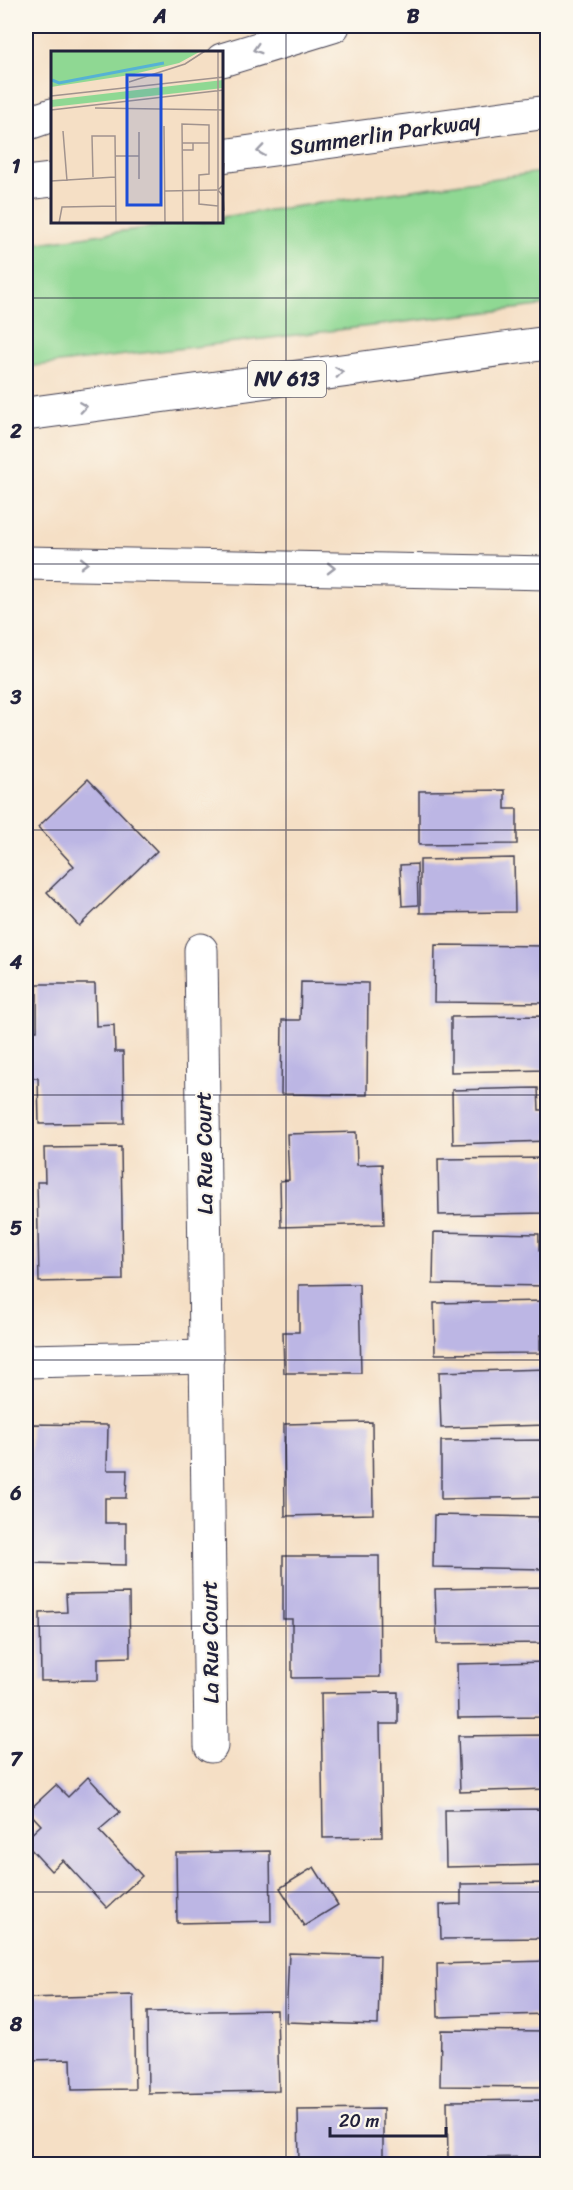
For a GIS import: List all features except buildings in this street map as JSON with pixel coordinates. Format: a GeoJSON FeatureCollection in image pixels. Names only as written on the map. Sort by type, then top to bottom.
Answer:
{"type":"FeatureCollection","features":[{"type":"Feature","properties":{"kind":"main road"},"geometry":{"type":"LineString","coordinates":[[224,59],[333,26]]}},
{"type":"Feature","properties":{"kind":"main road","name":"Summerlin Parkway"},"geometry":{"type":"LineString","coordinates":[[224,156],[548,112]]}},
{"type":"Feature","properties":{"kind":"main road"},"geometry":{"type":"LineString","coordinates":[[26,124],[51,115]]}},
{"type":"Feature","properties":{"kind":"main road"},"geometry":{"type":"LineString","coordinates":[[26,183],[51,180]]}},
{"type":"Feature","properties":{"kind":"main road","name":"NV 613"},"geometry":{"type":"LineString","coordinates":[[26,414],[548,343]]}},
{"type":"Feature","properties":{"kind":"main road"},"geometry":{"type":"LineString","coordinates":[[26,562],[548,573]]}},
{"type":"Feature","properties":{"kind":"main road","name":"La Rue Court"},"geometry":{"type":"LineString","coordinates":[[201,950],[211,1746]]}},
{"type":"Feature","properties":{"kind":"main road"},"geometry":{"type":"LineString","coordinates":[[26,1361],[207,1357]]}},
{"type":"Feature","properties":{"kind":"green space"},"geometry":{"type":"Polygon","coordinates":[[[547,171],[547,305],[26,367],[26,245],[173,224],[224,224],[224,217],[547,171]]]}}]}
